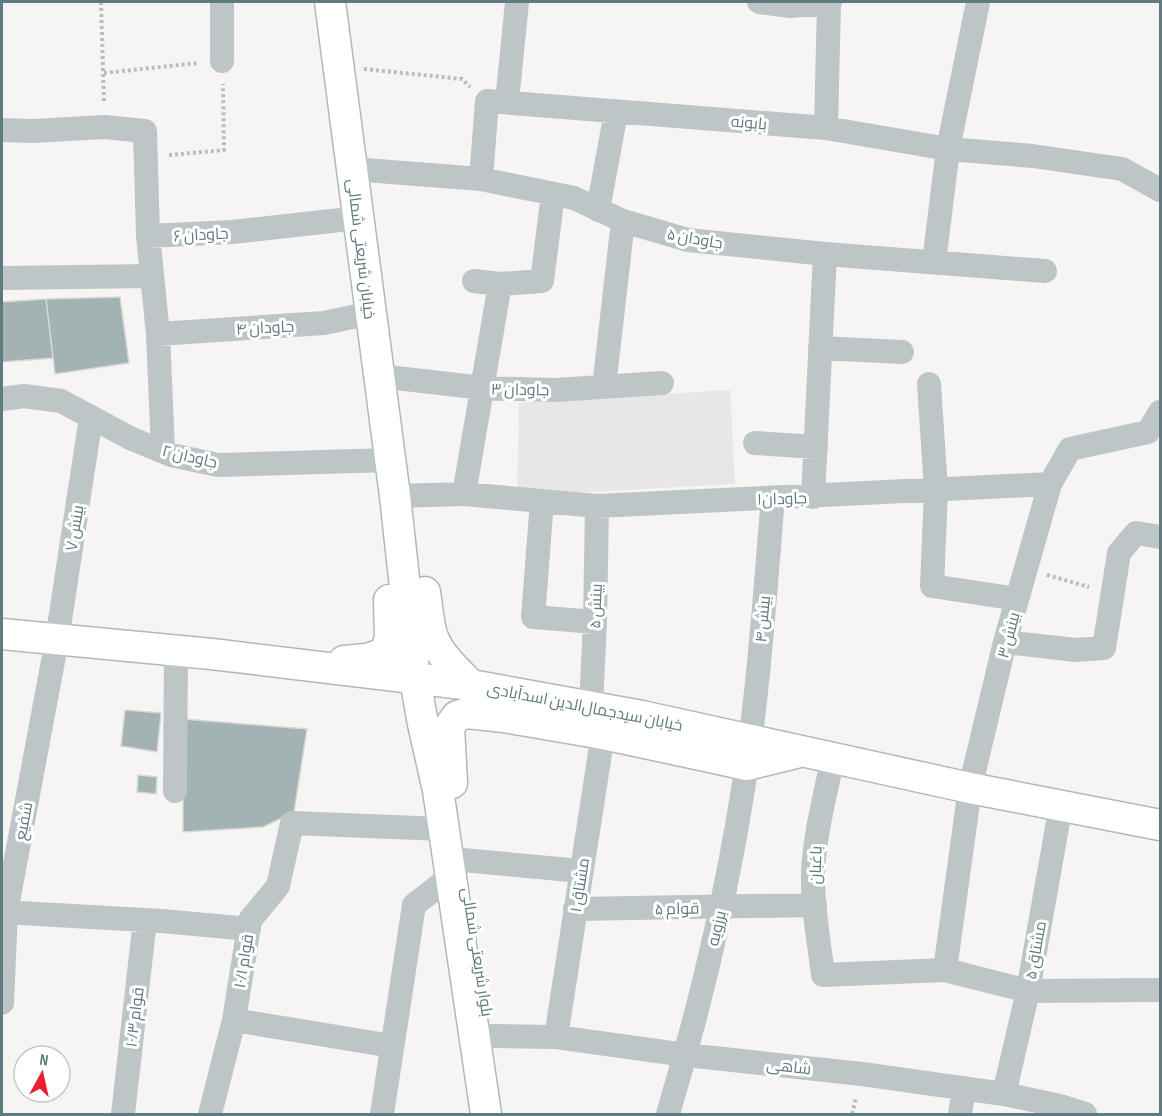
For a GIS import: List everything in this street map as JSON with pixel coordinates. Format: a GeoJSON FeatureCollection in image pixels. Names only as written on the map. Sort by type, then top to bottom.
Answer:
{"type":"FeatureCollection","features":[{"type":"Feature","properties":{"kind":"main road","name":"خیابان شریعتی شمالی"},"geometry":{"type":"LineString","coordinates":[[330,2],[395,496],[416,679],[423,724],[445,789]]}},
{"type":"Feature","properties":{"kind":"main road"},"geometry":{"type":"LineString","coordinates":[[307,665],[367,659],[385,653],[390,638],[384,539],[395,496]]}},
{"type":"Feature","properties":{"kind":"main road"},"geometry":{"type":"LineString","coordinates":[[395,496],[416,536],[431,632],[438,647],[452,666],[471,685]]}},
{"type":"Feature","properties":{"kind":"main road","name":"خیابان سیدجمال‌الدین اسدآبادی"},"geometry":{"type":"LineString","coordinates":[[2,634],[307,665],[471,685],[591,706],[749,752],[804,751],[970,788],[1161,825]]}},
{"type":"Feature","properties":{"kind":"main road"},"geometry":{"type":"LineString","coordinates":[[445,789],[449,727],[457,716],[467,713],[603,734],[749,752]]}},
{"type":"Feature","properties":{"kind":"main road","name":"بلوار شریعتی شمالی"},"geometry":{"type":"LineString","coordinates":[[445,789],[443,829],[457,868],[491,1036],[504,1114]]}},
{"type":"Feature","properties":{"kind":"main road","name":"بلوار شریعتی شمالی"},"geometry":{"type":"LineString","coordinates":[[445,789],[457,868],[486,1114]]}},
{"type":"Feature","properties":{"kind":"street"},"geometry":{"type":"LineString","coordinates":[[222,2],[222,61]]}},
{"type":"Feature","properties":{"kind":"street"},"geometry":{"type":"LineString","coordinates":[[481,179],[517,2]]}},
{"type":"Feature","properties":{"kind":"street"},"geometry":{"type":"LineString","coordinates":[[759,2],[791,6],[830,2],[826,128]]}},
{"type":"Feature","properties":{"kind":"street"},"geometry":{"type":"LineString","coordinates":[[934,262],[948,148],[978,2]]}},
{"type":"Feature","properties":{"kind":"street","name":"بابونه"},"geometry":{"type":"LineString","coordinates":[[497,102],[826,128],[948,148],[1033,156],[1122,169],[1161,190]]}},
{"type":"Feature","properties":{"kind":"street"},"geometry":{"type":"LineString","coordinates":[[598,210],[616,112]]}},
{"type":"Feature","properties":{"kind":"street"},"geometry":{"type":"LineString","coordinates":[[2,130],[33,131],[104,127],[145,132],[148,236],[158,334],[163,451]]}},
{"type":"Feature","properties":{"kind":"street","name":"جاودان ۵"},"geometry":{"type":"LineString","coordinates":[[352,169],[481,179],[574,198],[623,221],[688,240],[825,254],[1045,271]]}},
{"type":"Feature","properties":{"kind":"street"},"geometry":{"type":"LineString","coordinates":[[474,280],[500,284],[542,280],[553,194]]}},
{"type":"Feature","properties":{"kind":"street","name":"جاودان ۶"},"geometry":{"type":"LineString","coordinates":[[148,236],[232,232],[358,218]]}},
{"type":"Feature","properties":{"kind":"street"},"geometry":{"type":"LineString","coordinates":[[604,387],[623,221]]}},
{"type":"Feature","properties":{"kind":"street"},"geometry":{"type":"LineString","coordinates":[[813,497],[825,254]]}},
{"type":"Feature","properties":{"kind":"street"},"geometry":{"type":"LineString","coordinates":[[2,278],[151,276]]}},
{"type":"Feature","properties":{"kind":"street"},"geometry":{"type":"LineString","coordinates":[[464,494],[500,284]]}},
{"type":"Feature","properties":{"kind":"street","name":"جاودان ۴"},"geometry":{"type":"LineString","coordinates":[[158,334],[324,323],[371,313]]}},
{"type":"Feature","properties":{"kind":"street"},"geometry":{"type":"LineString","coordinates":[[820,348],[902,352]]}},
{"type":"Feature","properties":{"kind":"street","name":"جاودان ۳"},"geometry":{"type":"LineString","coordinates":[[379,376],[483,388],[555,390],[662,383]]}},
{"type":"Feature","properties":{"kind":"street"},"geometry":{"type":"LineString","coordinates":[[929,384],[936,490],[932,586],[1017,599]]}},
{"type":"Feature","properties":{"kind":"street","name":"جاودان ۲"},"geometry":{"type":"LineString","coordinates":[[2,399],[24,396],[61,401],[130,438],[171,455],[218,465],[390,460]]}},
{"type":"Feature","properties":{"kind":"street"},"geometry":{"type":"LineString","coordinates":[[1050,484],[1070,449],[1148,432],[1161,412]]}},
{"type":"Feature","properties":{"kind":"street","name":"بینش ۷"},"geometry":{"type":"LineString","coordinates":[[57,640],[92,417]]}},
{"type":"Feature","properties":{"kind":"street"},"geometry":{"type":"LineString","coordinates":[[755,443],[816,447]]}},
{"type":"Feature","properties":{"kind":"street","name":"جاودان۱"},"geometry":{"type":"LineString","coordinates":[[395,496],[464,494],[597,507],[1050,484]]}},
{"type":"Feature","properties":{"kind":"street","name":"بینش ۳"},"geometry":{"type":"LineString","coordinates":[[945,970],[970,788],[1005,642],[1050,484]]}},
{"type":"Feature","properties":{"kind":"street","name":"بینش ۴"},"geometry":{"type":"LineString","coordinates":[[749,752],[773,498]]}},
{"type":"Feature","properties":{"kind":"street"},"geometry":{"type":"LineString","coordinates":[[542,501],[533,617],[595,622]]}},
{"type":"Feature","properties":{"kind":"street","name":"بینش ۵"},"geometry":{"type":"LineString","coordinates":[[591,706],[597,507]]}},
{"type":"Feature","properties":{"kind":"street"},"geometry":{"type":"LineString","coordinates":[[1005,642],[1076,650],[1104,648],[1119,553],[1136,533],[1161,537]]}},
{"type":"Feature","properties":{"kind":"street","name":"شفیع"},"geometry":{"type":"LineString","coordinates":[[2,1003],[4,912],[57,640]]}},
{"type":"Feature","properties":{"kind":"street"},"geometry":{"type":"LineString","coordinates":[[175,791],[176,651]]}},
{"type":"Feature","properties":{"kind":"street","name":"مشتاق ۱"},"geometry":{"type":"LineString","coordinates":[[556,1037],[603,734]]}},
{"type":"Feature","properties":{"kind":"street","name":"برزویه"},"geometry":{"type":"LineString","coordinates":[[668,1114],[686,1055],[722,907],[749,752]]}},
{"type":"Feature","properties":{"kind":"street","name":"باغبان"},"geometry":{"type":"LineString","coordinates":[[833,758],[816,837],[813,874],[823,975],[945,970]]}},
{"type":"Feature","properties":{"kind":"street","name":"مشتاق ۵"},"geometry":{"type":"LineString","coordinates":[[1004,1094],[1028,991],[1061,805]]}},
{"type":"Feature","properties":{"kind":"street","name":"قوام ۱۰/۱"},"geometry":{"type":"LineString","coordinates":[[210,1114],[234,1020],[250,920],[278,886],[292,824],[443,829]]}},
{"type":"Feature","properties":{"kind":"street"},"geometry":{"type":"LineString","coordinates":[[382,1114],[414,905],[457,868],[581,871]]}},
{"type":"Feature","properties":{"kind":"street","name":"قوام ۵"},"geometry":{"type":"LineString","coordinates":[[575,909],[815,905]]}},
{"type":"Feature","properties":{"kind":"street"},"geometry":{"type":"LineString","coordinates":[[4,912],[249,929]]}},
{"type":"Feature","properties":{"kind":"street","name":"قوام ۱۰/۳"},"geometry":{"type":"LineString","coordinates":[[123,1114],[145,920]]}},
{"type":"Feature","properties":{"kind":"street"},"geometry":{"type":"LineString","coordinates":[[945,970],[1028,991],[1161,990]]}},
{"type":"Feature","properties":{"kind":"street"},"geometry":{"type":"LineString","coordinates":[[234,1020],[392,1046]]}},
{"type":"Feature","properties":{"kind":"street","name":"شاهی"},"geometry":{"type":"LineString","coordinates":[[491,1036],[556,1037],[686,1055],[862,1074],[1004,1094],[1059,1110],[1085,1114]]}},
{"type":"Feature","properties":{"kind":"street"},"geometry":{"type":"LineString","coordinates":[[960,1114],[964,1088]]}},
{"type":"Feature","properties":{"kind":"path"},"geometry":{"type":"LineString","coordinates":[[101,2],[104,127]]}},
{"type":"Feature","properties":{"kind":"path"},"geometry":{"type":"LineString","coordinates":[[104,72],[222,61],[224,150],[146,157]]}},
{"type":"Feature","properties":{"kind":"path"},"geometry":{"type":"LineString","coordinates":[[338,66],[462,79],[497,102]]}},
{"type":"Feature","properties":{"kind":"path"},"geometry":{"type":"LineString","coordinates":[[1026,568],[1113,594]]}},
{"type":"Feature","properties":{"kind":"shaded area"},"geometry":{"type":"Polygon","coordinates":[[[730,390],[735,484],[517,496],[519,403],[730,390]]]}},
{"type":"Feature","properties":{"kind":"building"},"geometry":{"type":"Polygon","coordinates":[[[120,297],[129,363],[55,374],[46,299],[120,297]]]}},
{"type":"Feature","properties":{"kind":"building"},"geometry":{"type":"Polygon","coordinates":[[[46,299],[53,358],[2,362],[2,302],[46,299]]]}},
{"type":"Feature","properties":{"kind":"building"},"geometry":{"type":"Polygon","coordinates":[[[125,710],[161,713],[157,752],[121,746],[125,710]]]}},
{"type":"Feature","properties":{"kind":"building"},"geometry":{"type":"Polygon","coordinates":[[[183,719],[307,729],[294,812],[263,827],[183,832],[183,719]]]}},
{"type":"Feature","properties":{"kind":"building"},"geometry":{"type":"Polygon","coordinates":[[[138,775],[157,777],[156,794],[137,792],[138,775]]]}}]}
